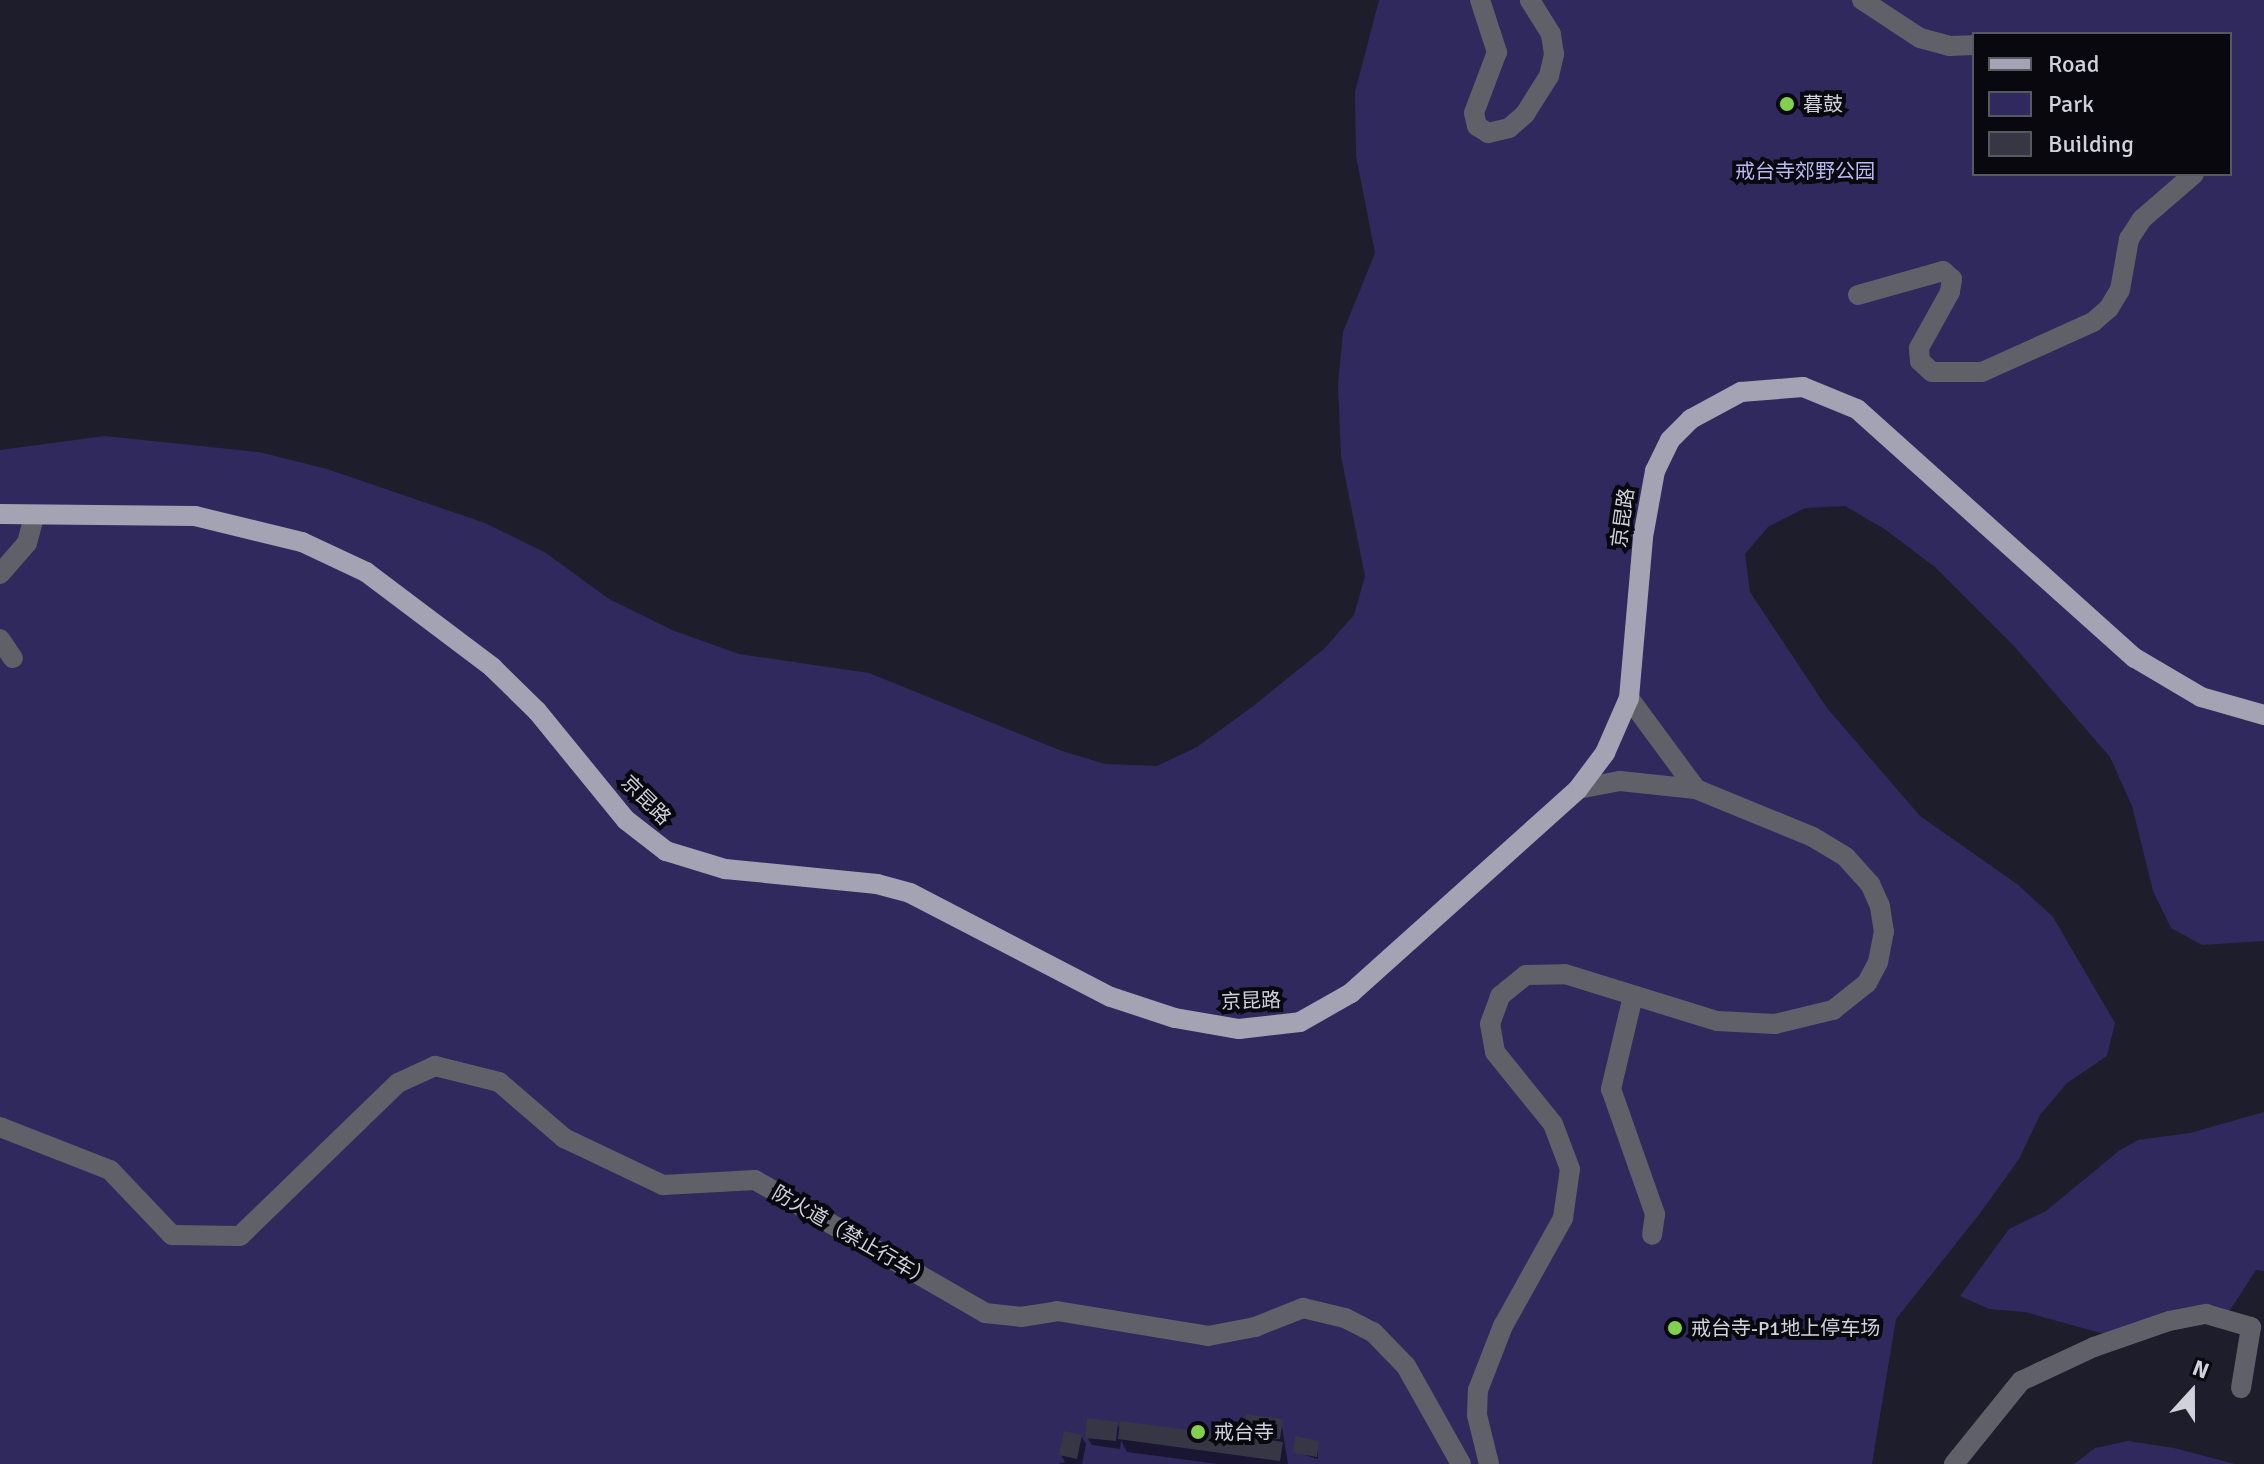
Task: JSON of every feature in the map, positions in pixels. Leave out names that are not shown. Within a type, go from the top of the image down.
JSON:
[{"type":"main road","name":"京昆路","points":[[0,514],[34,517],[195,516],[271,531],[338,557],[394,591],[492,667],[537,711],[626,820],[666,851],[725,869],[877,884],[910,893],[1111,997],[1208,1026],[1270,1028],[1324,1011],[1384,967],[1578,789],[1605,753],[1629,698],[1644,525],[1655,471],[1670,440],[1691,419],[1741,392],[1771,386],[1803,387],[1857,409],[2135,658],[2201,697],[2264,715]]},
{"type":"street","points":[[1480,0],[1497,52],[1474,113],[1477,126],[1488,133],[1509,128],[1525,114],[1549,76],[1554,54],[1551,34],[1530,0]]},
{"type":"street","points":[[1862,0],[1920,38],[1949,46],[1972,45]]},
{"type":"street","points":[[1858,295],[1943,271],[1952,279],[1950,292],[1919,348],[1920,361],[1932,372],[1982,372],[2093,322],[2109,308],[2120,290],[2129,239],[2142,219],[2192,176]]},
{"type":"street","points":[[0,574],[27,543],[34,517]]},
{"type":"street","points":[[0,639],[13,658]]},
{"type":"street","points":[[1629,698],[1696,789]]},
{"type":"street","points":[[1489,1464],[1477,1415],[1478,1390],[1503,1326],[1563,1218],[1570,1169],[1553,1124],[1495,1052],[1490,1038],[1492,1010],[1512,984],[1543,972],[1565,974],[1717,1021],[1775,1024],[1833,1010],[1867,983],[1878,962],[1884,932],[1880,906],[1870,884],[1846,857],[1813,837],[1696,789],[1620,781],[1578,789]]},
{"type":"street","points":[[1633,996],[1611,1089],[1655,1214],[1652,1235]]},
{"type":"street","name":"防火道（禁止行车）","points":[[0,1127],[110,1170],[172,1235],[240,1236],[398,1083],[435,1066],[499,1082],[564,1138],[663,1185],[755,1180],[985,1313],[1021,1317],[1057,1311],[1208,1336],[1255,1327],[1303,1308],[1345,1318],[1373,1332],[1406,1366],[1461,1464]]},
{"type":"street","points":[[1954,1464],[2021,1381],[2094,1347],[2169,1321],[2206,1314],[2251,1327],[2241,1388]]},
{"type":"green space","name":"戒台寺郊野公园","points":[[1379,0],[2264,0],[2264,941],[2202,945],[2171,928],[2153,891],[2132,806],[2110,757],[2014,646],[1936,568],[1886,530],[1845,506],[1805,508],[1768,527],[1745,554],[1750,592],[1827,708],[1920,816],[2017,884],[2053,917],[2115,1023],[2107,1056],[2067,1083],[2040,1115],[2019,1159],[1896,1319],[1872,1464],[0,1464],[0,450],[105,436],[259,452],[327,469],[485,523],[546,553],[609,599],[672,630],[739,654],[869,673],[1062,751],[1105,764],[1157,766],[1197,747],[1252,707],[1324,649],[1354,615],[1365,576],[1341,456],[1338,385],[1343,332],[1375,253],[1356,156],[1355,92]]},
{"type":"green space","points":[[2264,1112],[2264,1271],[2256,1270],[2223,1321],[2115,1337],[2025,1312],[1989,1309],[1960,1296],[2009,1229],[2046,1211],[2120,1150],[2138,1140],[2190,1133]]},
{"type":"green space","points":[[2128,1441],[2174,1448],[2235,1464],[2074,1464],[2095,1448]]},
{"type":"building","points":[[1842,93],[1843,105],[1830,106],[1829,94]]},
{"type":"building","name":"暮鼓","points":[[1793,97],[1794,110],[1780,111],[1780,98]]},
{"type":"building","points":[[1246,1414],[1283,1419],[1280,1439],[1243,1434]]},
{"type":"building","points":[[1087,1418],[1118,1422],[1116,1441],[1085,1438]]},
{"type":"building","points":[[1120,1421],[1283,1442],[1280,1461],[1118,1439]]},
{"type":"building","points":[[1064,1431],[1082,1435],[1077,1459],[1059,1455]]},
{"type":"building","points":[[1295,1436],[1319,1441],[1317,1457],[1293,1453]]},
{"type":"place","name":"暮鼓","points":[[1787,104]]},
{"type":"place","name":"戒台寺-P1地上停车场","points":[[1675,1328]]},
{"type":"place","name":"戒台寺","points":[[1198,1432]]}]
